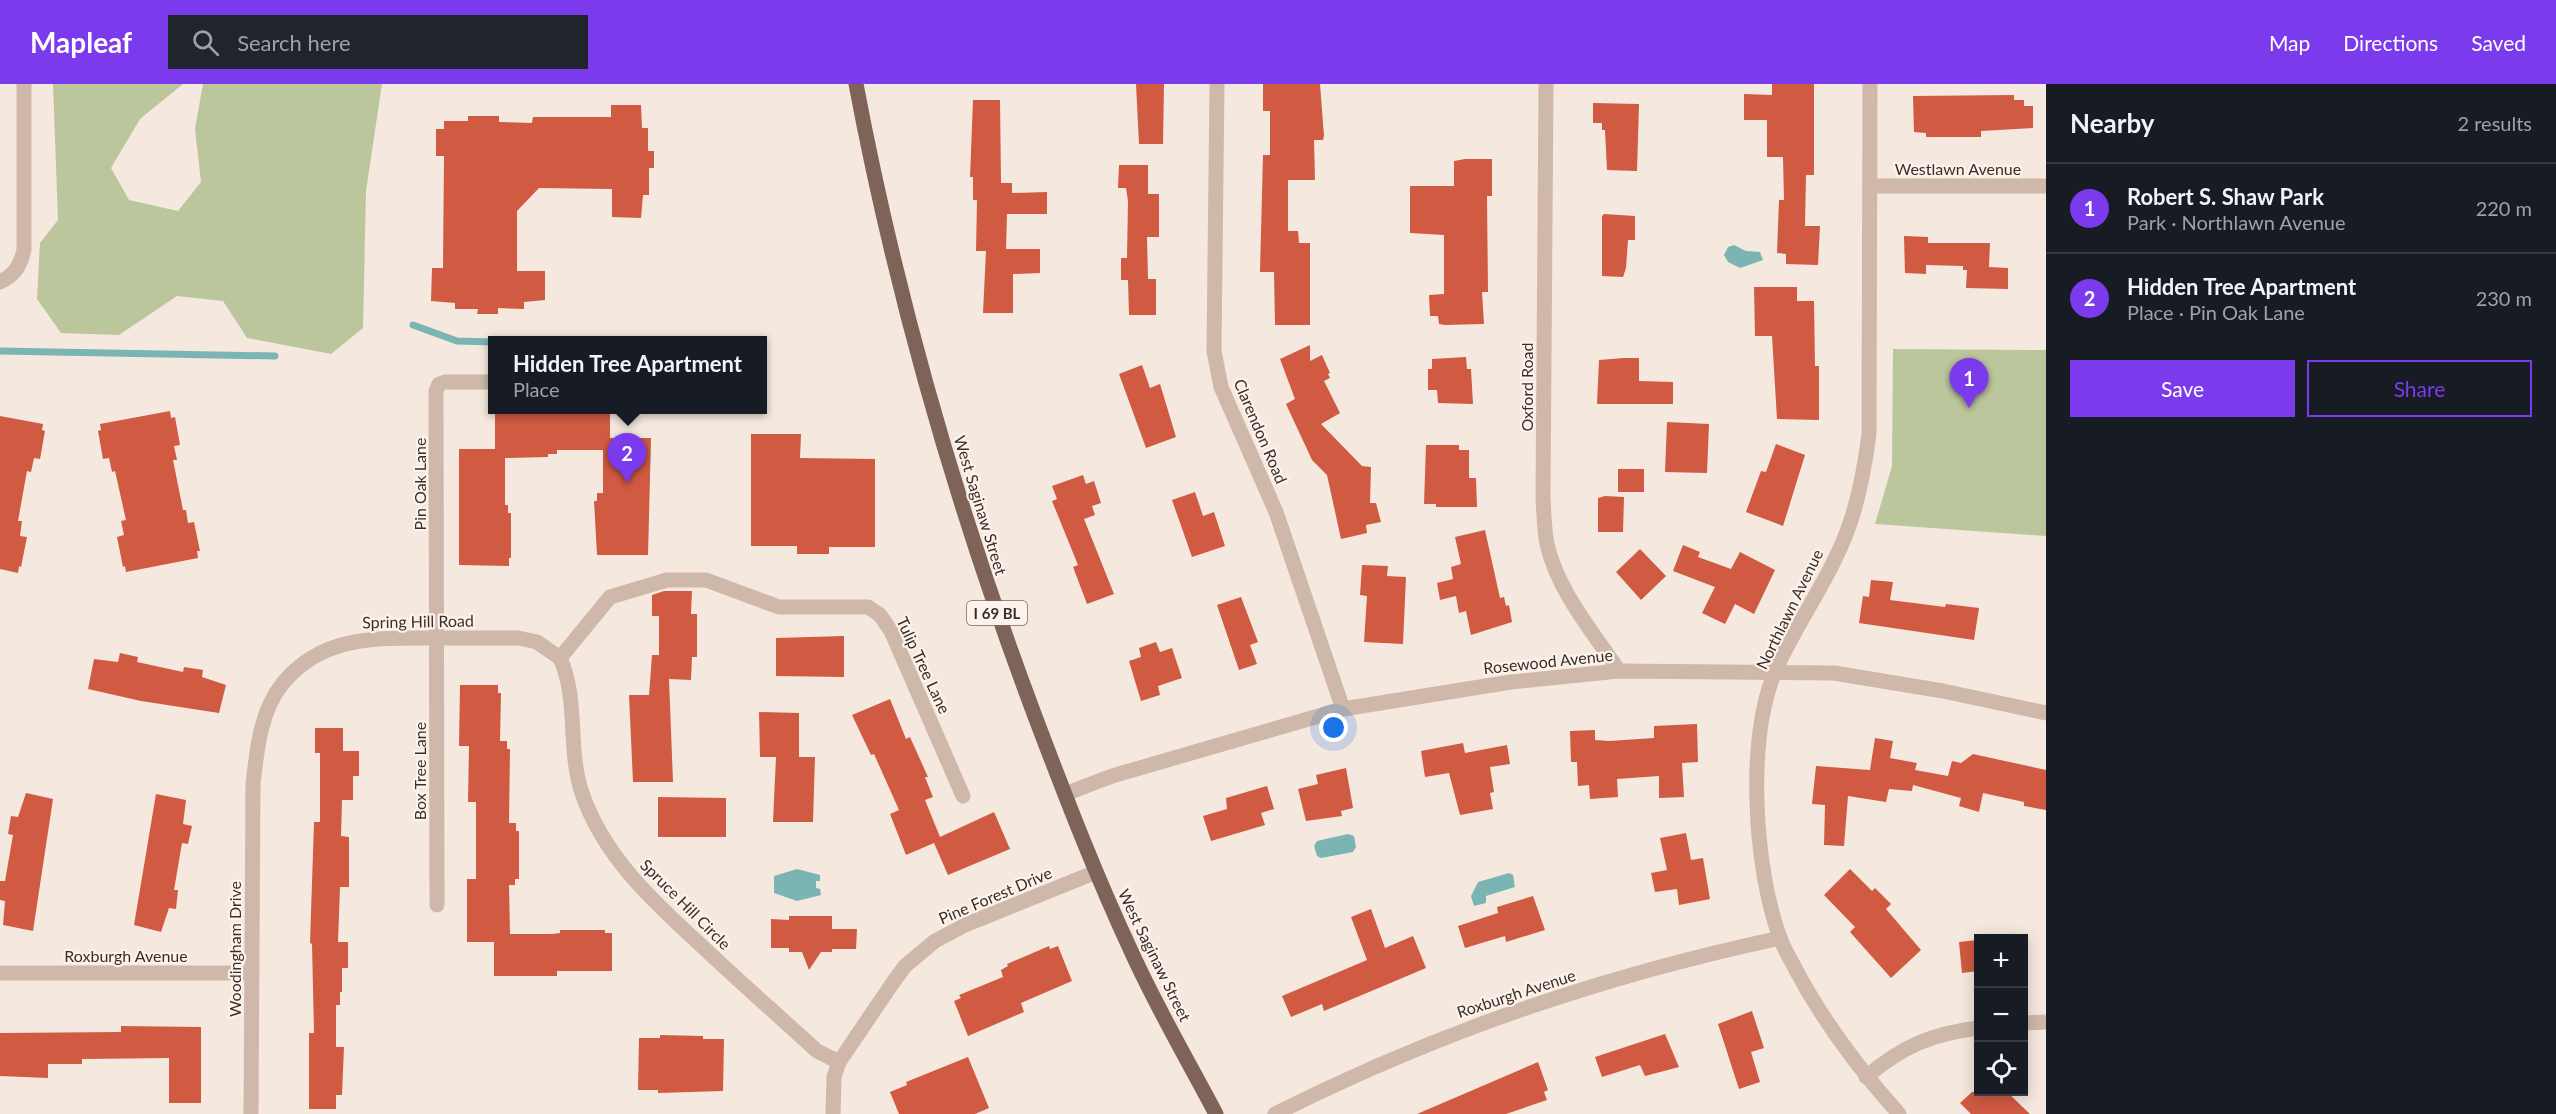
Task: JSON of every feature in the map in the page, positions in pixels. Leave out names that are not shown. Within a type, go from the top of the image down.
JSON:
[{"type":"main road","name":"West Saginaw Street","points":[[856,84],[896,274],[926,390],[989,593],[1096,872],[1133,956],[1216,1114]]},
{"type":"street","points":[[0,282],[12,275],[21,264],[24,250],[24,84]]},
{"type":"street","name":"Clarendon Road","points":[[1217,84],[1214,351],[1221,387],[1276,512],[1343,709]]},
{"type":"street","name":"Oxford Road","points":[[1546,84],[1544,521],[1547,545],[1558,575],[1619,671]]},
{"type":"street","name":"Northlawn Avenue","points":[[1870,84],[1869,434],[1864,473],[1850,525],[1775,671],[1765,707],[1757,769],[1758,829],[1780,938],[1808,992],[1866,1077],[1899,1114]]},
{"type":"street","name":"Westlawn Avenue","points":[[1870,186],[2046,186]]},
{"type":"street","name":"Pin Oak Lane","points":[[438,638],[436,391],[439,384],[446,382],[488,382]]},
{"type":"street","name":"Tulip Tree Lane","points":[[560,658],[610,597],[667,580],[706,580],[753,600],[779,607],[868,607],[880,615],[891,631],[963,796]]},
{"type":"street","name":"Spring Hill Road","points":[[254,784],[257,745],[264,720],[282,684],[310,659],[327,650],[365,638],[518,638],[537,642],[560,658]]},
{"type":"street","name":"Box Tree Lane","points":[[437,905],[438,638]]},
{"type":"street","name":"Spruce Hill Circle","points":[[560,658],[568,676],[572,746],[582,793],[608,847],[632,879],[696,941],[817,1051],[839,1062]]},
{"type":"street","name":"Rosewood Avenue","points":[[1065,794],[1112,776],[1343,709],[1511,682],[1619,671],[1834,673],[1943,691],[2046,713]]},
{"type":"street","name":"Woodingham Drive","points":[[252,1114],[254,784]]},
{"type":"street","name":"Pine Forest Drive","points":[[833,1114],[834,1077],[839,1062],[905,966],[934,941],[965,925],[1096,872]]},
{"type":"street","name":"Roxburgh Avenue","points":[[1275,1114],[1357,1073],[1454,1032],[1631,974],[1780,938]]},
{"type":"street","name":"Roxburgh Avenue","points":[[0,973],[252,973]]},
{"type":"street","points":[[2028,1023],[2046,1022]]},
{"type":"street","points":[[1866,1077],[1892,1055],[1922,1041],[1974,1029]]},
{"type":"green space","points":[[53,84],[183,84],[140,119],[111,168],[129,200],[178,211],[201,182],[195,129],[203,84],[382,84],[366,191],[363,328],[331,354],[247,338],[223,301],[177,296],[119,335],[61,333],[37,299],[40,243],[58,220]]},
{"type":"green space","points":[[1893,349],[2046,350],[2046,536],[1875,524],[1892,466]]},
{"type":"water","points":[[1734,245],[1746,251],[1760,252],[1763,260],[1740,268],[1728,262],[1724,255],[1728,247]]},
{"type":"water","points":[[1348,834],[1354,836],[1356,847],[1353,852],[1321,858],[1317,856],[1314,846],[1317,841]]},
{"type":"water","points":[[797,869],[820,875],[820,881],[816,881],[816,888],[820,889],[821,895],[797,901],[774,893],[774,876]]},
{"type":"water","points":[[1509,873],[1513,875],[1515,887],[1486,896],[1486,903],[1474,906],[1471,896],[1478,882]]},
{"type":"building","points":[[1136,84],[1164,84],[1163,144],[1139,144]]},
{"type":"building","points":[[1263,84],[1320,84],[1324,136],[1323,140],[1314,140],[1315,180],[1288,180],[1288,231],[1298,231],[1299,243],[1310,243],[1310,325],[1275,325],[1274,272],[1260,272],[1263,155],[1270,155],[1270,111],[1263,111]]},
{"type":"building","points":[[1772,84],[1814,84],[1814,175],[1806,175],[1805,226],[1820,226],[1818,265],[1786,264],[1786,254],[1777,253],[1779,200],[1784,200],[1783,157],[1767,157],[1767,120],[1744,120],[1744,94],[1772,95]]},
{"type":"building","points":[[2014,95],[2014,100],[2024,100],[2024,106],[2033,106],[2033,128],[1981,131],[1981,137],[1926,137],[1926,133],[1914,132],[1913,96]]},
{"type":"building","points":[[973,100],[1000,100],[1001,183],[1012,183],[1012,193],[1047,192],[1047,214],[1007,214],[1006,249],[1040,249],[1040,273],[1013,274],[1013,313],[983,313],[986,251],[976,251],[977,200],[973,200],[973,177],[970,177]]},
{"type":"building","points":[[1593,103],[1639,104],[1637,171],[1607,170],[1605,130],[1602,130],[1602,123],[1593,123]]},
{"type":"building","points":[[611,105],[641,105],[642,128],[648,128],[648,151],[654,151],[654,168],[649,168],[649,195],[643,195],[641,218],[612,217],[612,189],[539,188],[517,211],[517,271],[545,271],[545,300],[524,302],[524,309],[498,308],[498,314],[477,314],[478,309],[455,309],[455,303],[431,301],[432,268],[443,268],[444,156],[436,156],[436,129],[444,129],[444,121],[468,121],[468,116],[499,116],[499,122],[532,123],[533,117],[611,117]]},
{"type":"building","points":[[1492,159],[1492,196],[1487,196],[1488,292],[1482,292],[1484,324],[1445,325],[1439,324],[1438,316],[1430,316],[1429,295],[1444,294],[1444,235],[1410,233],[1410,186],[1454,186],[1454,161]]},
{"type":"building","points":[[1119,165],[1148,165],[1148,194],[1159,194],[1159,237],[1147,237],[1148,279],[1156,279],[1156,315],[1129,315],[1128,280],[1121,280],[1121,258],[1127,258],[1128,201],[1126,188],[1118,188]]},
{"type":"building","points":[[1604,214],[1635,216],[1635,240],[1628,240],[1623,277],[1602,276],[1602,216]]},
{"type":"building","points":[[1904,236],[1928,237],[1928,243],[1990,243],[1989,267],[2008,268],[2008,289],[1966,288],[1967,270],[1963,270],[1963,266],[1926,265],[1926,274],[1905,273]]},
{"type":"building","points":[[1754,287],[1797,287],[1797,301],[1814,301],[1815,366],[1819,366],[1819,420],[1777,419],[1772,336],[1755,336]]},
{"type":"building","points":[[1310,345],[1310,361],[1322,355],[1330,373],[1328,374],[1330,378],[1324,381],[1340,413],[1321,424],[1362,466],[1371,467],[1370,503],[1376,503],[1381,522],[1366,525],[1367,533],[1341,539],[1327,475],[1312,460],[1286,404],[1295,399],[1280,359]]},
{"type":"building","points":[[1466,357],[1467,369],[1471,369],[1473,404],[1438,403],[1437,390],[1428,390],[1428,369],[1432,369],[1432,359]]},
{"type":"building","points":[[1639,358],[1639,381],[1673,382],[1673,404],[1597,404],[1599,360]]},
{"type":"building","points":[[1142,365],[1150,388],[1160,384],[1176,437],[1146,448],[1119,374]]},
{"type":"building","points":[[170,411],[171,418],[175,417],[180,445],[174,446],[177,460],[173,460],[183,510],[186,510],[188,523],[194,522],[200,551],[197,551],[198,558],[126,572],[117,537],[124,535],[121,521],[126,520],[115,471],[112,472],[109,458],[103,459],[98,431],[101,430],[100,424]]},
{"type":"building","points":[[495,414],[610,414],[610,438],[651,438],[648,555],[597,555],[594,501],[597,501],[597,493],[603,493],[603,450],[557,450],[557,454],[548,454],[548,457],[505,458],[505,505],[508,505],[508,513],[511,513],[509,566],[459,565],[459,449],[495,449]]},
{"type":"building","points":[[0,416],[43,424],[42,430],[45,431],[40,459],[34,458],[31,472],[27,471],[18,521],[22,521],[20,536],[27,537],[18,573],[0,569]]},
{"type":"building","points":[[1667,422],[1709,424],[1707,473],[1665,472]]},
{"type":"building","points":[[751,434],[801,434],[800,458],[875,459],[875,547],[829,547],[829,554],[797,554],[797,546],[751,546]]},
{"type":"building","points":[[1776,444],[1805,455],[1783,526],[1746,512],[1761,471],[1766,472]]},
{"type":"building","points":[[1426,445],[1459,445],[1459,450],[1469,450],[1469,478],[1476,478],[1477,507],[1436,507],[1436,504],[1424,504]]},
{"type":"building","points":[[1618,469],[1644,469],[1644,492],[1618,492]]},
{"type":"building","points":[[1083,475],[1086,484],[1094,481],[1101,503],[1092,506],[1095,515],[1084,519],[1114,594],[1087,604],[1073,567],[1078,565],[1052,501],[1057,499],[1052,486]]},
{"type":"building","points":[[1195,492],[1203,516],[1214,512],[1225,546],[1192,557],[1172,500]]},
{"type":"building","points":[[1624,497],[1623,532],[1598,532],[1598,498]]},
{"type":"building","points":[[1485,530],[1500,598],[1504,597],[1506,606],[1509,605],[1512,622],[1471,635],[1466,611],[1459,613],[1456,596],[1440,600],[1437,583],[1453,579],[1451,567],[1461,564],[1455,537]]},
{"type":"building","points":[[1683,545],[1700,552],[1698,557],[1731,569],[1740,552],[1775,570],[1754,614],[1735,604],[1725,624],[1702,613],[1715,587],[1673,571]]},
{"type":"building","points":[[1640,549],[1666,576],[1641,600],[1616,572]]},
{"type":"building","points":[[1362,565],[1388,566],[1387,576],[1406,577],[1403,644],[1364,642],[1367,596],[1360,595]]},
{"type":"building","points":[[1871,580],[1893,582],[1890,600],[1945,607],[1946,604],[1979,608],[1974,640],[1859,623],[1863,596],[1869,597]]},
{"type":"building","points":[[664,591],[692,591],[691,614],[697,614],[697,657],[692,657],[691,680],[669,679],[673,782],[633,782],[629,695],[649,695],[652,655],[659,655],[659,616],[652,616],[652,595]]},
{"type":"building","points":[[1241,597],[1258,642],[1250,645],[1257,664],[1239,670],[1217,605]]},
{"type":"building","points":[[844,636],[844,677],[776,676],[776,638]]},
{"type":"building","points":[[1156,642],[1160,652],[1172,648],[1182,678],[1158,686],[1160,695],[1141,701],[1129,661],[1141,657],[1139,648]]},
{"type":"building","points":[[120,653],[138,657],[137,662],[183,672],[184,667],[203,670],[202,677],[226,685],[219,713],[141,701],[88,689],[94,659],[118,662]]},
{"type":"building","points":[[460,685],[498,685],[498,693],[501,693],[500,741],[507,741],[507,749],[510,749],[509,823],[516,823],[516,831],[519,831],[519,879],[515,879],[515,885],[509,885],[510,934],[552,934],[560,933],[560,930],[605,930],[605,933],[612,933],[612,971],[557,971],[557,976],[494,976],[494,942],[467,942],[467,879],[476,879],[476,802],[468,802],[469,746],[459,746]]},
{"type":"building","points":[[890,699],[906,739],[910,737],[928,777],[925,777],[933,797],[925,800],[940,837],[994,812],[1010,849],[948,875],[934,843],[906,855],[890,814],[899,810],[874,754],[871,755],[852,715]]},
{"type":"building","points":[[759,712],[799,713],[799,757],[815,757],[813,822],[773,822],[776,757],[760,757]]},
{"type":"building","points":[[1697,724],[1698,762],[1682,763],[1684,797],[1659,798],[1659,776],[1617,779],[1618,797],[1590,799],[1589,785],[1578,786],[1577,762],[1571,762],[1570,731],[1595,730],[1595,740],[1609,741],[1654,738],[1654,726]]},
{"type":"building","points":[[315,728],[343,728],[343,751],[359,751],[359,776],[353,776],[353,800],[342,800],[341,836],[349,837],[349,887],[340,887],[338,942],[348,942],[348,968],[342,968],[340,1005],[336,1005],[336,1047],[344,1047],[342,1095],[336,1095],[336,1109],[309,1109],[309,1033],[314,1033],[312,944],[310,943],[314,822],[320,822],[320,753],[315,753]]},
{"type":"building","points":[[1875,738],[1893,741],[1890,758],[1917,763],[1915,770],[1948,776],[1952,761],[1961,763],[1973,754],[2046,770],[2046,810],[2024,806],[2024,802],[1983,793],[1979,812],[1959,806],[1961,798],[1913,785],[1912,791],[1889,789],[1886,802],[1848,796],[1844,846],[1824,845],[1825,805],[1812,804],[1816,766],[1870,770]]},
{"type":"building","points":[[1463,743],[1465,753],[1507,745],[1510,764],[1490,767],[1494,792],[1490,793],[1493,809],[1460,815],[1449,773],[1425,777],[1421,751]]},
{"type":"building","points":[[1346,768],[1353,808],[1341,811],[1342,816],[1306,821],[1298,789],[1318,784],[1316,775]]},
{"type":"building","points":[[1267,786],[1274,809],[1261,813],[1265,825],[1211,841],[1203,816],[1227,809],[1226,798]]},
{"type":"building","points":[[26,793],[53,799],[33,931],[3,925],[5,901],[0,900],[0,881],[5,881],[13,835],[8,834],[11,816],[18,817]]},
{"type":"building","points":[[156,794],[186,800],[183,824],[192,826],[188,844],[182,843],[174,890],[178,890],[176,909],[169,908],[161,932],[134,925]]},
{"type":"building","points":[[658,797],[726,798],[726,837],[658,837]]},
{"type":"building","points":[[1686,833],[1691,860],[1703,858],[1710,899],[1679,905],[1677,889],[1655,892],[1651,873],[1667,870],[1660,838]]},
{"type":"building","points":[[1850,869],[1872,891],[1875,888],[1891,904],[1886,909],[1921,950],[1891,978],[1850,932],[1855,927],[1824,895]]},
{"type":"building","points":[[1533,896],[1545,930],[1506,942],[1505,936],[1465,948],[1458,926],[1498,913],[1497,907]]},
{"type":"building","points":[[1371,909],[1385,948],[1413,936],[1426,968],[1324,1011],[1322,1004],[1291,1017],[1282,996],[1367,960],[1351,917]]},
{"type":"building","points":[[789,916],[832,916],[832,929],[857,929],[856,949],[832,949],[832,952],[821,952],[809,970],[802,952],[789,952],[789,948],[771,948],[771,919],[789,920]]},
{"type":"building","points":[[1974,940],[1974,972],[1962,973],[1959,942]]},
{"type":"building","points":[[1049,946],[1050,949],[1058,946],[1072,981],[1021,1003],[1024,1012],[968,1036],[954,1001],[961,998],[959,995],[1003,977],[1001,970],[1008,966],[1007,964]]},
{"type":"building","points":[[1752,1011],[1764,1048],[1751,1052],[1760,1082],[1739,1089],[1718,1024]]},
{"type":"building","points":[[121,1026],[201,1027],[201,1103],[169,1103],[169,1058],[82,1059],[82,1064],[48,1064],[48,1078],[0,1076],[0,1033],[121,1032]]},
{"type":"building","points":[[1665,1034],[1679,1067],[1645,1076],[1640,1065],[1602,1077],[1595,1057]]},
{"type":"building","points":[[660,1035],[724,1039],[723,1091],[658,1093],[658,1090],[638,1090],[639,1038],[660,1038]]},
{"type":"building","points":[[968,1057],[989,1108],[975,1114],[899,1114],[890,1092],[907,1085],[906,1082]]},
{"type":"building","points":[[1538,1062],[1548,1090],[1544,1092],[1547,1100],[1506,1114],[1417,1114]]},
{"type":"building","points":[[1972,1092],[1974,1096],[2011,1096],[2030,1114],[1971,1114],[1960,1103]]},
{"type":"waterway","points":[[413,325],[457,341],[488,342]]},
{"type":"waterway","points":[[0,351],[275,356]]},
{"type":"place","name":"Robert S. Shaw Park","points":[[1969,408]]},
{"type":"place","name":"Hidden Tree Apartment","points":[[627,483]]}]
